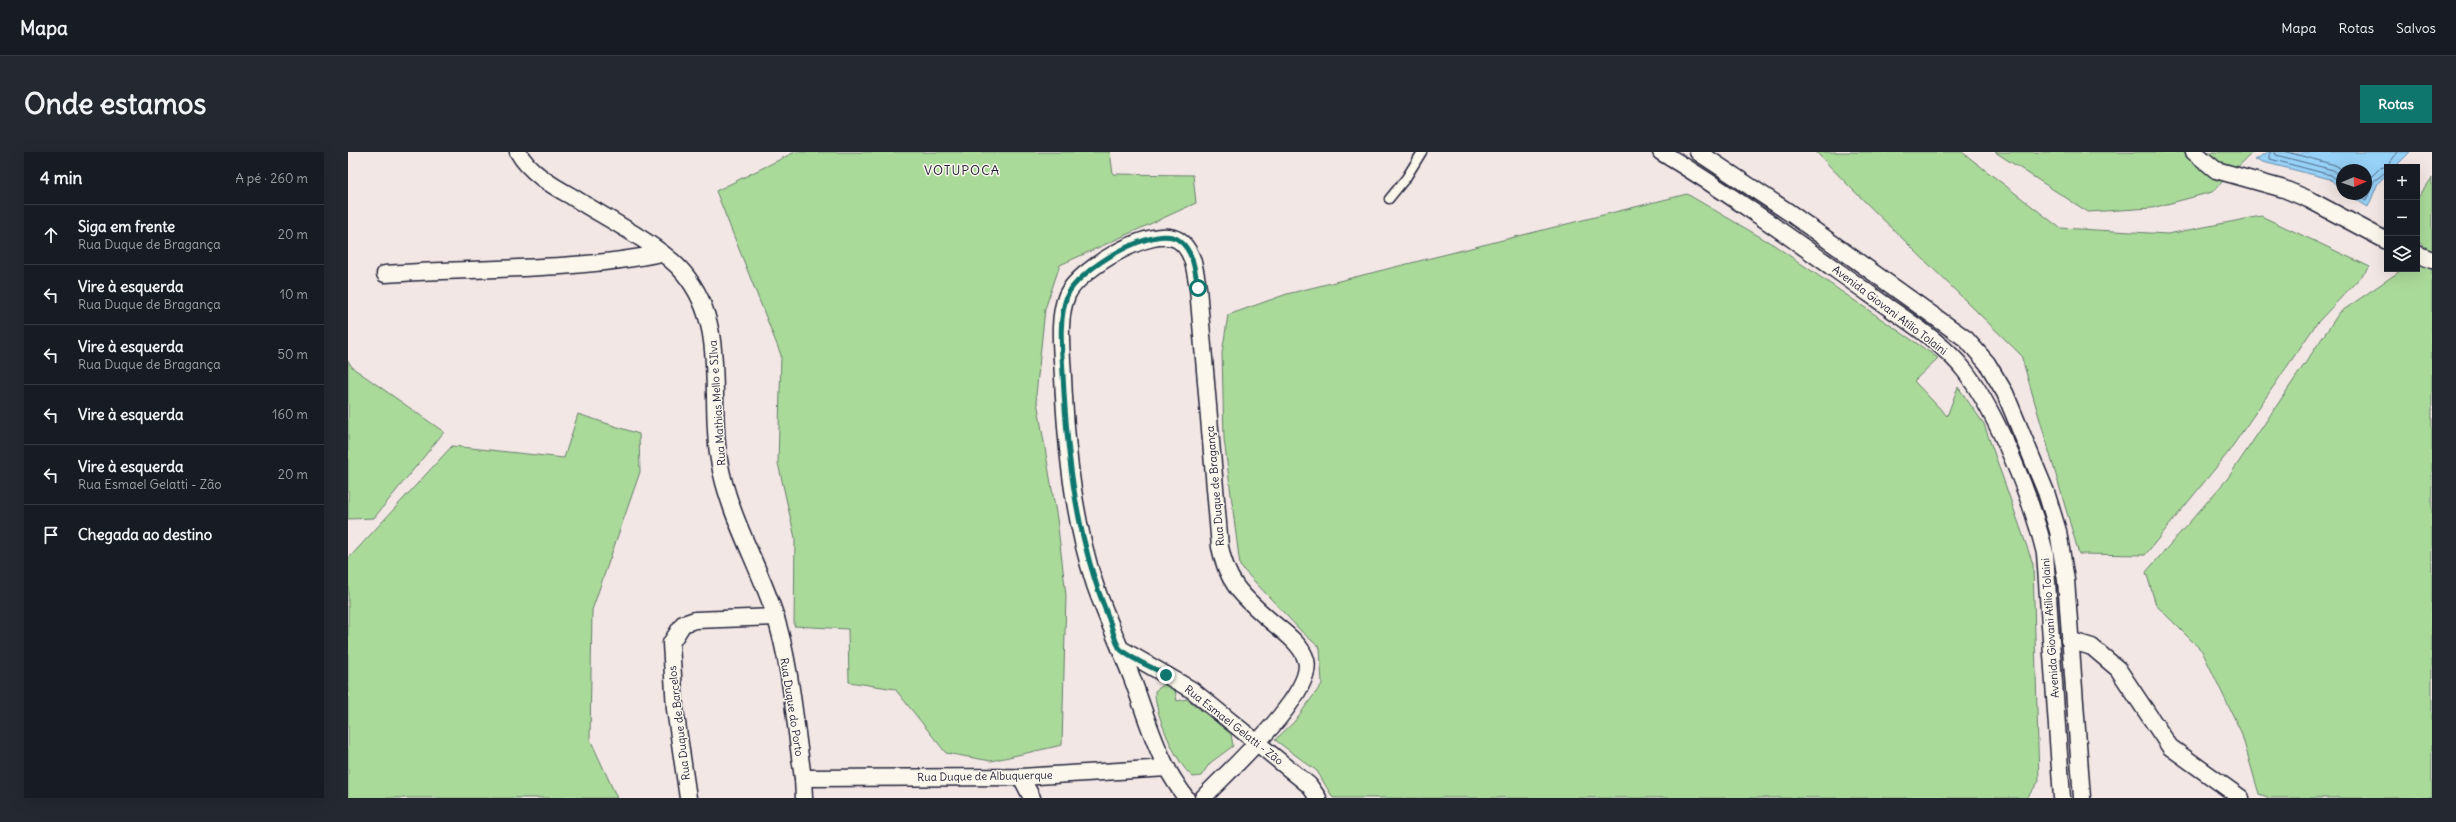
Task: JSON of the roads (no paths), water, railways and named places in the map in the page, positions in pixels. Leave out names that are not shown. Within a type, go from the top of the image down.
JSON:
[{"type":"street","name":"Rua Mathias Mello e SIlva","points":[[518,152],[535,173],[662,253],[682,272],[698,294],[709,322],[714,348],[718,459],[728,498],[776,618]]},
{"type":"street","name":"Avenida Giovani Atílio Tolaini","points":[[1661,152],[1791,238],[1918,329],[1946,351],[1965,370],[1984,400],[2005,443],[2038,526],[2045,553],[2062,798]]},
{"type":"street","name":"Avenida Giovani Atílio Tolaini","points":[[1698,152],[1790,213],[1927,310],[1966,339],[1987,363],[2005,394],[2021,429],[2058,531],[2066,580],[2069,640],[2082,798]]},
{"type":"street","points":[[2196,153],[2216,170],[2284,189],[2308,199],[2384,239]]},
{"type":"street","name":"Rua Duque de Bragança","points":[[1120,649],[1095,584],[1080,528],[1070,471],[1062,346],[1063,311],[1067,295],[1076,282],[1097,265],[1154,237],[1170,236],[1180,241],[1188,250],[1194,263],[1198,288],[1220,547],[1224,565],[1230,580],[1243,596],[1296,644],[1306,662],[1307,672],[1303,684],[1282,716],[1203,798]]},
{"type":"street","points":[[385,274],[447,269],[583,265],[623,261],[662,253]]},
{"type":"street","points":[[2420,255],[2432,260]]},
{"type":"street","name":"Rua Duque do Porto","points":[[776,618],[784,655],[803,778],[804,798]]},
{"type":"street","name":"Rua Duque de Barcelos","points":[[688,798],[675,710],[671,643],[684,624],[695,620],[776,618]]},
{"type":"street","points":[[2069,640],[2092,647],[2118,669],[2170,747],[2241,798]]},
{"type":"street","points":[[1120,649],[1167,768],[1186,798]]},
{"type":"street","name":"Rua Esmael Gelatti - Zão","points":[[1120,649],[1192,690],[1309,785],[1318,798]]},
{"type":"street","name":"Rua Duque de Albuquerque","points":[[803,778],[1021,777],[1167,768]]},
{"type":"street","points":[[1021,777],[1032,798]]},
{"type":"lane","points":[[1389,199],[1406,178],[1422,152]]},
{"type":"water","points":[[2268,152],[2410,152],[2398,164],[2384,164],[2384,177],[2378,183],[2372,197],[2372,164],[2336,164],[2336,184],[2330,179],[2255,160]]},
{"type":"water","points":[[2357,200],[2371,200],[2368,207]]},
{"type":"district","name":"VOTUPOCA","points":[[962,170]]}]
